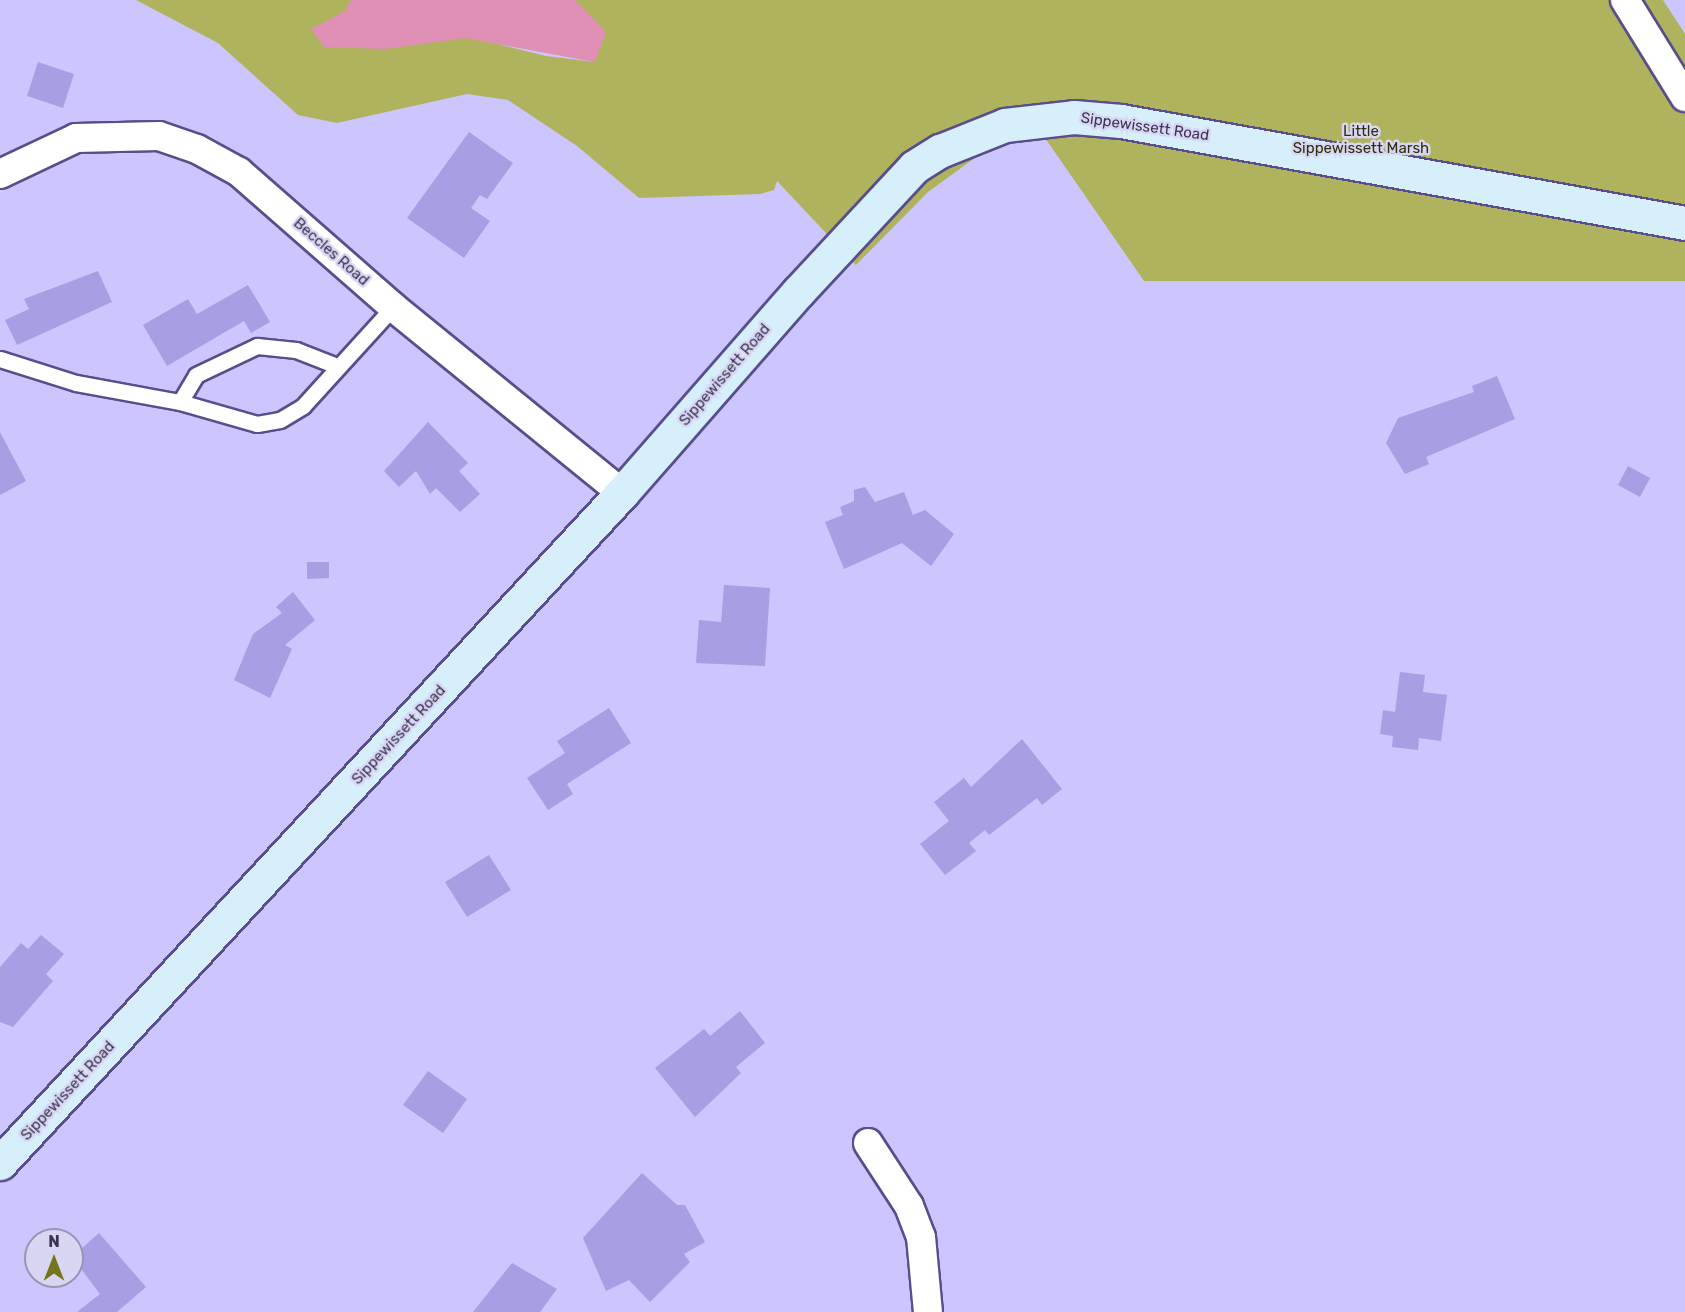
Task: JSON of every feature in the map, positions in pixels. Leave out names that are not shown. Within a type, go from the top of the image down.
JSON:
[{"type":"main road","name":"Sippewissett Road","points":[[0,1163],[622,493],[914,167],[965,139],[1005,125],[1074,117],[1121,121],[1685,222]]},
{"type":"street","points":[[1625,0],[1685,97]]},
{"type":"street","name":"Beccles Road","points":[[0,174],[76,138],[159,136],[239,172],[393,307],[622,493]]},
{"type":"street","points":[[868,1143],[919,1230],[928,1312]]},
{"type":"lane","points":[[0,359],[76,383],[180,402],[257,424],[280,420],[303,406],[393,307]]},
{"type":"lane","points":[[180,402],[196,375],[257,346],[296,350],[337,366]]},
{"type":"green space","name":"Little Sippewissett Marsh","points":[[136,0],[1663,0],[1685,34],[1685,281],[1144,281],[1034,122],[1012,131],[928,192],[856,265],[777,181],[774,190],[760,194],[639,198],[577,146],[508,100],[467,94],[337,123],[298,115],[218,43]],"holes":[[[490,42],[595,62],[546,56]]]},
{"type":"shaded area","points":[[351,0],[575,0],[606,32],[595,62],[465,38],[385,49],[324,47],[311,29],[345,11]]},
{"type":"building","points":[[38,62],[74,74],[63,108],[27,96]]},
{"type":"building","points":[[469,132],[513,163],[487,199],[480,195],[471,208],[490,221],[464,258],[407,218]]},
{"type":"building","points":[[98,271],[112,302],[17,345],[5,320],[29,309],[24,299]]},
{"type":"building","points":[[248,285],[270,322],[251,333],[244,321],[167,366],[143,325],[188,299],[197,314]]},
{"type":"building","points":[[1497,376],[1515,419],[1426,457],[1429,464],[1405,474],[1386,443],[1398,418],[1474,392],[1472,386]]},
{"type":"building","points":[[428,422],[468,463],[459,471],[480,494],[460,512],[436,488],[430,494],[416,471],[399,487],[384,471]]},
{"type":"building","points":[[0,432],[26,481],[0,495]]},
{"type":"building","points":[[1628,466],[1650,478],[1640,497],[1618,485]]},
{"type":"building","points":[[865,487],[875,502],[904,492],[913,515],[925,510],[954,534],[931,566],[902,543],[844,569],[825,522],[843,515],[840,507],[854,501],[854,490]]},
{"type":"building","points":[[307,562],[329,562],[329,578],[307,579]]},
{"type":"building","points":[[724,585],[770,588],[765,666],[696,663],[699,620],[721,622]]},
{"type":"building","points":[[293,592],[315,620],[285,645],[292,649],[270,698],[234,680],[253,634],[282,613],[276,607]]},
{"type":"building","points":[[1400,672],[1425,675],[1423,692],[1447,695],[1441,741],[1419,738],[1418,750],[1392,747],[1393,736],[1380,734],[1383,710],[1395,712]]},
{"type":"building","points":[[609,708],[631,743],[567,784],[573,794],[548,810],[527,778],[565,753],[557,741]]},
{"type":"building","points":[[1022,739],[1062,789],[1042,805],[1037,798],[989,835],[985,830],[969,843],[976,851],[945,875],[920,844],[949,821],[934,802],[964,778],[971,787]]},
{"type":"building","points":[[489,855],[511,890],[467,917],[445,882]]},
{"type":"building","points":[[41,935],[64,954],[46,974],[53,981],[13,1027],[0,1022],[0,967],[21,943],[28,949]]},
{"type":"building","points":[[740,1011],[765,1043],[736,1067],[741,1073],[695,1117],[655,1068],[704,1029],[710,1036]]},
{"type":"building","points":[[428,1071],[467,1099],[443,1133],[403,1105]]},
{"type":"building","points":[[642,1173],[677,1205],[685,1205],[705,1242],[684,1254],[690,1262],[650,1302],[629,1280],[606,1291],[583,1238]]},
{"type":"building","points":[[99,1233],[146,1287],[117,1312],[77,1312],[100,1294],[84,1273],[84,1246]]},
{"type":"building","points":[[512,1263],[557,1289],[540,1312],[473,1312]]}]
